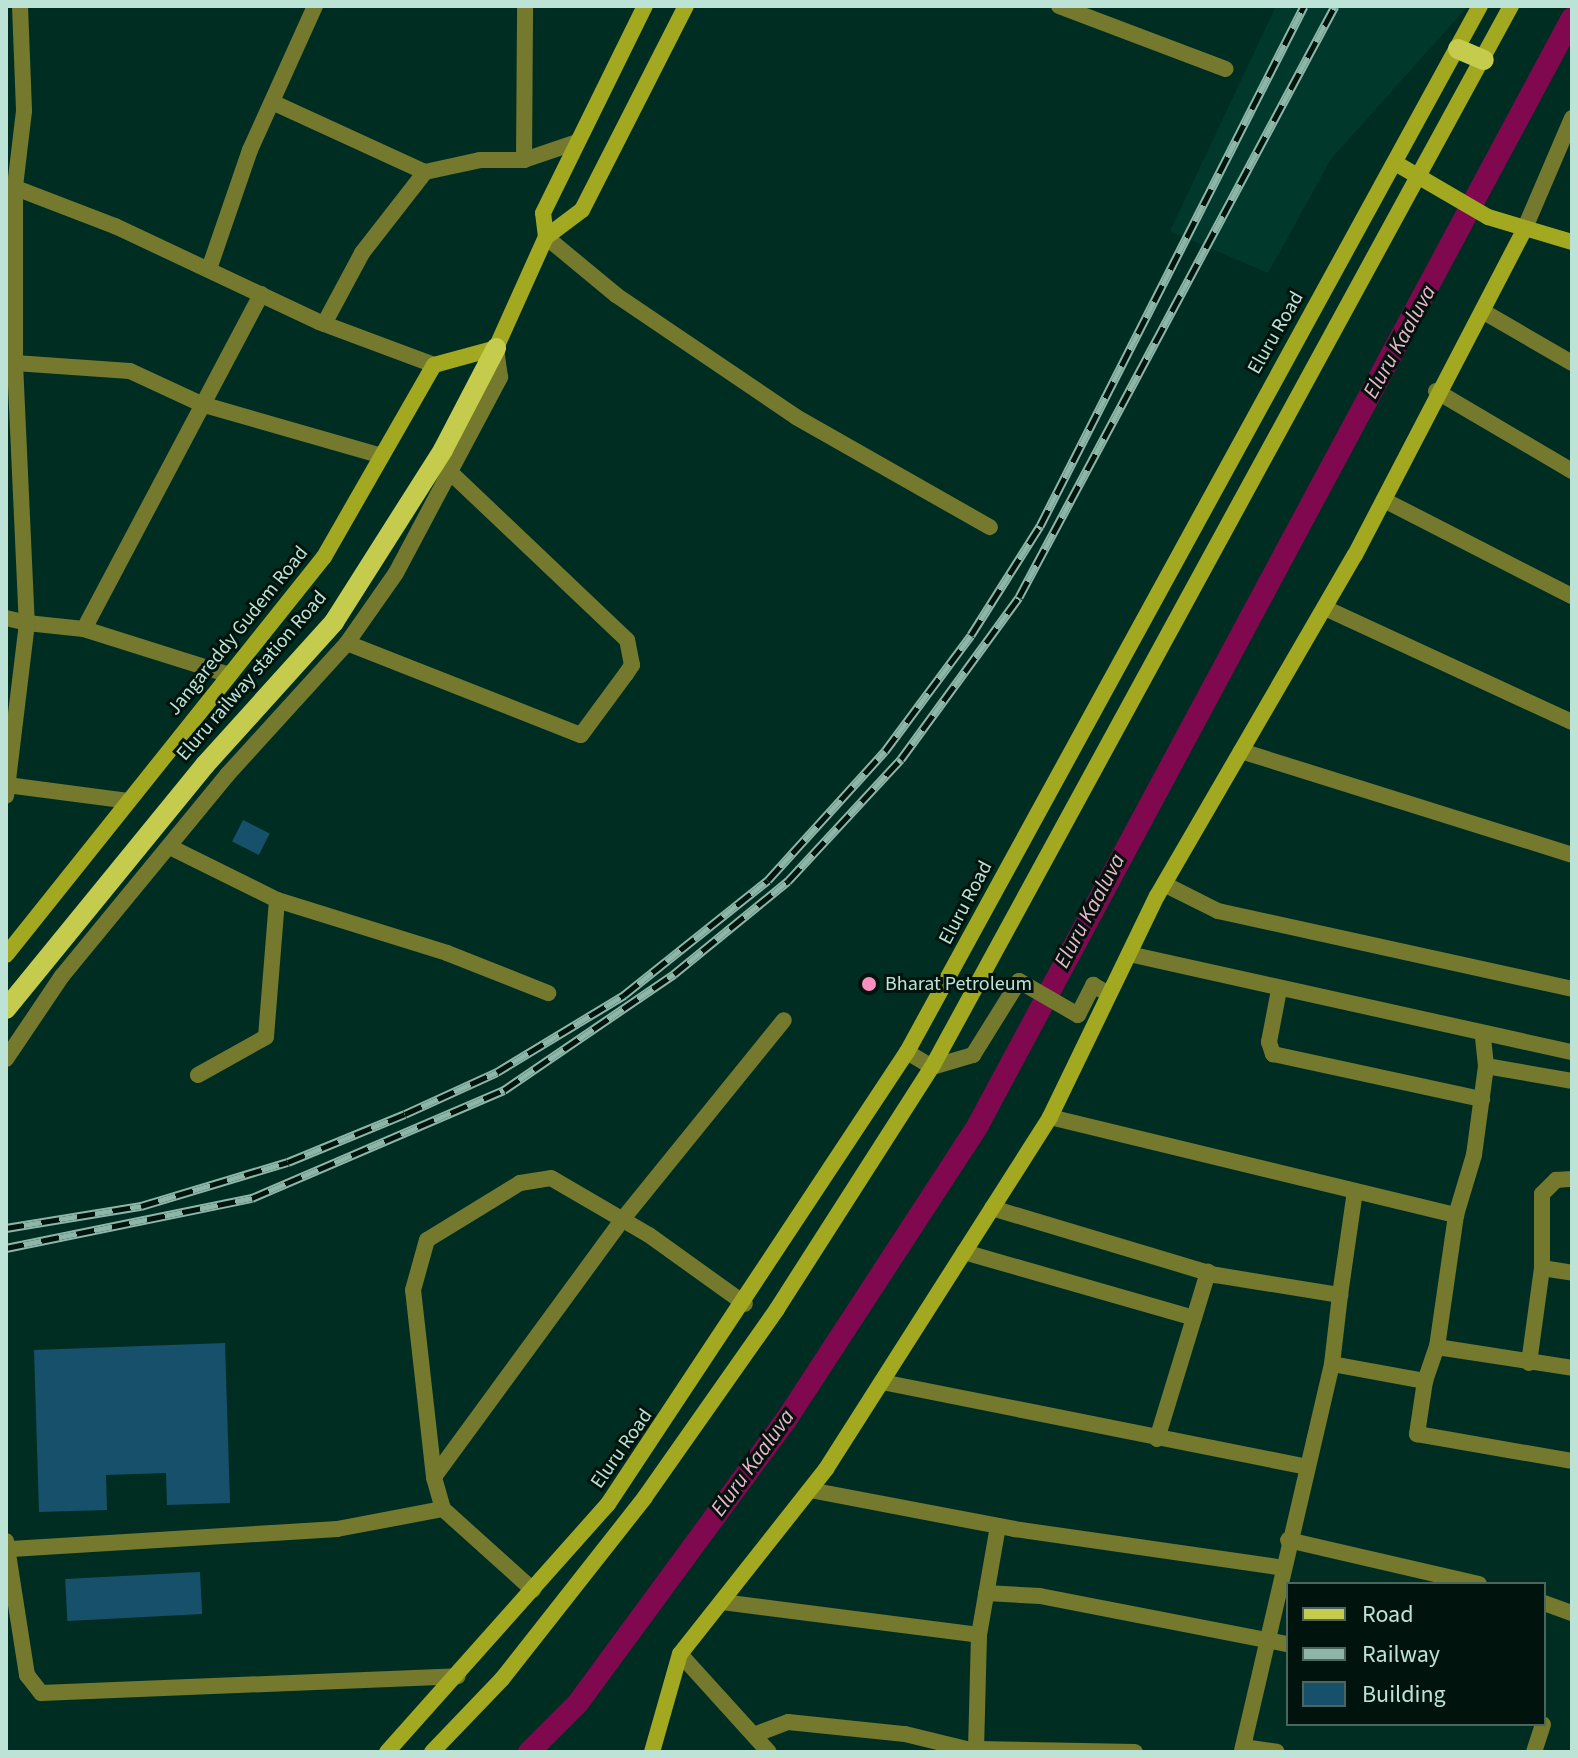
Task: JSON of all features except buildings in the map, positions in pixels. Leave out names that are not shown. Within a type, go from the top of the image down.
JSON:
[{"type":"main road","points":[[546,237],[543,213],[645,6]]},
{"type":"main road","points":[[434,365],[496,348],[546,237],[582,210],[686,6]]},
{"type":"main road","name":"Eluru Road","points":[[387,1752],[458,1676],[608,1504],[745,1304],[907,1052],[1292,343],[1397,164],[1480,6]]},
{"type":"main road","points":[[432,1752],[502,1679],[645,1497],[777,1309],[932,1067],[1422,177],[1511,6]]},
{"type":"main road","points":[[1458,49],[1484,60]]},
{"type":"main road","points":[[1397,164],[1422,177],[1452,199],[1488,217],[1572,242]]},
{"type":"main road","points":[[652,1752],[680,1654],[810,1490],[1050,1117],[1100,989],[1129,954],[1160,890],[1325,608],[1384,500],[1436,391],[1484,312],[1524,230]]},
{"type":"main road","name":"Eluru railway station Road","points":[[6,1009],[205,765],[334,622],[428,475],[496,348]]},
{"type":"main road","name":"Jangareddy Gudem Road","points":[[6,955],[227,674],[324,557],[434,365]]},
{"type":"street","points":[[20,6],[24,111],[10,186],[15,363],[12,439],[27,623],[9,749],[7,791],[128,801]]},
{"type":"street","points":[[209,269],[272,102],[315,6]]},
{"type":"street","points":[[524,160],[525,6]]},
{"type":"street","points":[[1059,6],[1226,69]]},
{"type":"street","points":[[272,102],[425,172],[480,160],[524,160],[577,142]]},
{"type":"street","points":[[1524,230],[1568,136],[1572,118]]},
{"type":"street","points":[[324,324],[335,297],[425,172]]},
{"type":"street","points":[[10,186],[209,269],[324,324],[434,365]]},
{"type":"street","points":[[546,237],[616,295],[796,417],[990,527]]},
{"type":"street","points":[[84,629],[261,294]]},
{"type":"street","points":[[1484,312],[1572,363]]},
{"type":"street","points":[[6,1059],[62,976],[172,848],[227,775],[347,643],[452,474],[500,377],[496,348]]},
{"type":"street","points":[[15,363],[130,371],[201,404],[382,456]]},
{"type":"street","points":[[1436,391],[1572,471]]},
{"type":"street","points":[[347,643],[581,735],[632,665],[627,640],[452,474]]},
{"type":"street","points":[[1384,500],[1572,596]]},
{"type":"street","points":[[1325,608],[1572,722]]},
{"type":"street","points":[[6,618],[84,629],[227,674]]},
{"type":"street","points":[[1241,751],[1572,855]]},
{"type":"street","points":[[172,848],[277,900],[447,953],[548,993]]},
{"type":"street","points":[[1160,890],[1218,911],[1572,989]]},
{"type":"street","points":[[198,1075],[266,1037],[277,900]]},
{"type":"street","points":[[1129,954],[1483,1037],[1572,1052]]},
{"type":"street","points":[[907,1052],[932,1067],[973,1055],[1019,981],[1078,1015],[1100,989]]},
{"type":"street","points":[[1279,990],[1269,1042],[1273,1054],[1482,1099]]},
{"type":"street","points":[[434,1477],[622,1220],[784,1020]]},
{"type":"street","points":[[1483,1037],[1486,1066],[1482,1099],[1456,1215],[1437,1347],[1425,1381],[1417,1434],[1572,1461]]},
{"type":"street","points":[[1486,1066],[1572,1081]]},
{"type":"street","points":[[1050,1117],[1456,1215]]},
{"type":"street","points":[[533,1590],[443,1509],[434,1477],[413,1290],[427,1240],[536,1179],[551,1178],[622,1220],[745,1304]]},
{"type":"street","points":[[1529,1363],[1542,1268],[1542,1194],[1556,1180],[1572,1179]]},
{"type":"street","points":[[1277,1752],[1242,1749],[1270,1640],[1288,1540],[1332,1364],[1355,1191]]},
{"type":"street","points":[[992,1208],[1208,1272],[1340,1295]]},
{"type":"street","points":[[964,1252],[1194,1318]]},
{"type":"street","points":[[1542,1268],[1572,1273]]},
{"type":"street","points":[[1157,1439],[1208,1272]]},
{"type":"street","points":[[1437,1347],[1572,1368]]},
{"type":"street","points":[[1332,1364],[1425,1381]]},
{"type":"street","points":[[882,1382],[1306,1467]]},
{"type":"street","points":[[810,1490],[998,1526],[1283,1568]]},
{"type":"street","points":[[443,1509],[337,1529],[9,1545],[27,1675],[41,1693],[458,1676]]},
{"type":"street","points":[[978,1750],[979,1635],[998,1526]]},
{"type":"street","points":[[1288,1540],[1470,1582]]},
{"type":"street","points":[[986,1593],[1040,1596],[1286,1644]]},
{"type":"street","points":[[722,1602],[979,1635]]},
{"type":"street","points":[[1546,1604],[1572,1613]]},
{"type":"street","points":[[680,1654],[769,1752]]},
{"type":"street","points":[[754,1735],[788,1722],[905,1734],[978,1750],[1135,1752]]},
{"type":"street","points":[[1534,1752],[1542,1726]]},
{"type":"shaded area","points":[[1276,6],[1468,6],[1331,159],[1268,273],[1170,231]]},
{"type":"waterway","name":"Eluru Kaaluva","points":[[529,1752],[578,1703],[786,1420],[978,1125],[1572,18]]},
{"type":"railway","points":[[6,1228],[141,1206],[288,1162],[497,1072],[624,995],[768,880],[885,751],[971,635],[1040,526],[1304,6]]},
{"type":"railway","points":[[6,1248],[252,1198],[504,1090],[674,974],[788,881],[901,759],[1019,597],[1335,6]]},
{"type":"place","name":"Bharat Petroleum","points":[[869,984]]}]
